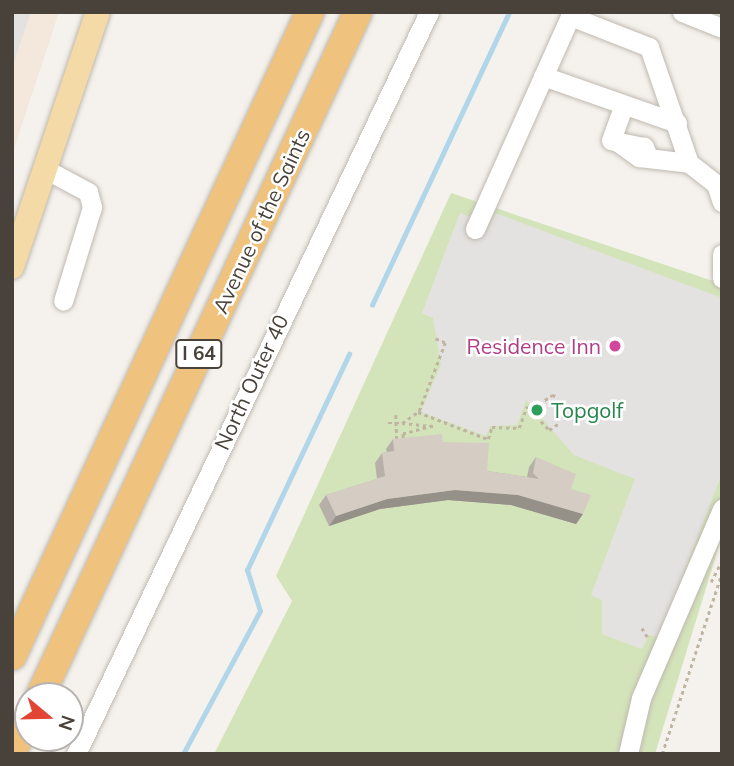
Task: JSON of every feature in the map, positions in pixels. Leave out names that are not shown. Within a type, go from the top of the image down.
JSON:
[{"type":"highway","name":"Avenue of the Saints","points":[[12,656],[310,12]]},
{"type":"highway","name":"Avenue of the Saints","points":[[47,682],[358,12]]},
{"type":"main road","points":[[12,267],[99,12]]},
{"type":"street","name":"North Outer 40","points":[[76,754],[429,12]]},
{"type":"street","points":[[682,12],[722,29]]},
{"type":"street","points":[[475,229],[571,14],[649,47],[689,163]]},
{"type":"street","points":[[543,76],[677,123]]},
{"type":"street","points":[[624,105],[611,140],[644,147],[647,154],[689,163],[716,184],[722,202]]},
{"type":"street","points":[[45,169],[88,192],[92,208],[64,301]]},
{"type":"street","points":[[722,254],[722,278]]},
{"type":"street","points":[[628,754],[640,698],[722,509]]},
{"type":"path","points":[[402,424],[418,412],[445,343],[434,338]]},
{"type":"path","points":[[533,408],[552,395],[559,397]]},
{"type":"path","points":[[418,412],[488,439],[492,427],[519,428],[527,406],[533,408],[549,430],[558,424]]},
{"type":"path","points":[[396,415],[398,447],[410,445]]},
{"type":"path","points":[[388,424],[433,426],[403,434],[404,440],[424,438]]},
{"type":"path","points":[[662,754],[722,573]]},
{"type":"shaded area","points":[[12,12],[59,12],[12,155]]},
{"type":"shaded area","points":[[12,12],[31,12],[12,68]]},
{"type":"shaded area","points":[[460,213],[490,225],[495,213],[722,298],[722,473],[659,638],[649,635],[642,649],[602,634],[602,600],[591,595],[635,479],[574,455],[526,400],[517,425],[490,426],[486,436],[421,412],[441,365],[433,318],[422,313]]},
{"type":"green space","name":"Topgolf","points":[[451,193],[722,284],[722,536],[655,754],[214,754],[292,601],[276,576]]},
{"type":"building","points":[[442,434],[443,442],[489,443],[487,471],[539,479],[533,473],[536,457],[576,474],[571,489],[591,495],[583,514],[518,495],[455,490],[387,499],[336,516],[326,495],[385,476],[382,453],[394,451],[393,439]]},
{"type":"waterway","points":[[372,305],[509,12]]},
{"type":"waterway","points":[[183,754],[260,611],[247,570],[349,354]]},
{"type":"place","name":"Residence Inn","points":[[615,346]]},
{"type":"place","name":"Topgolf","points":[[537,410]]}]
